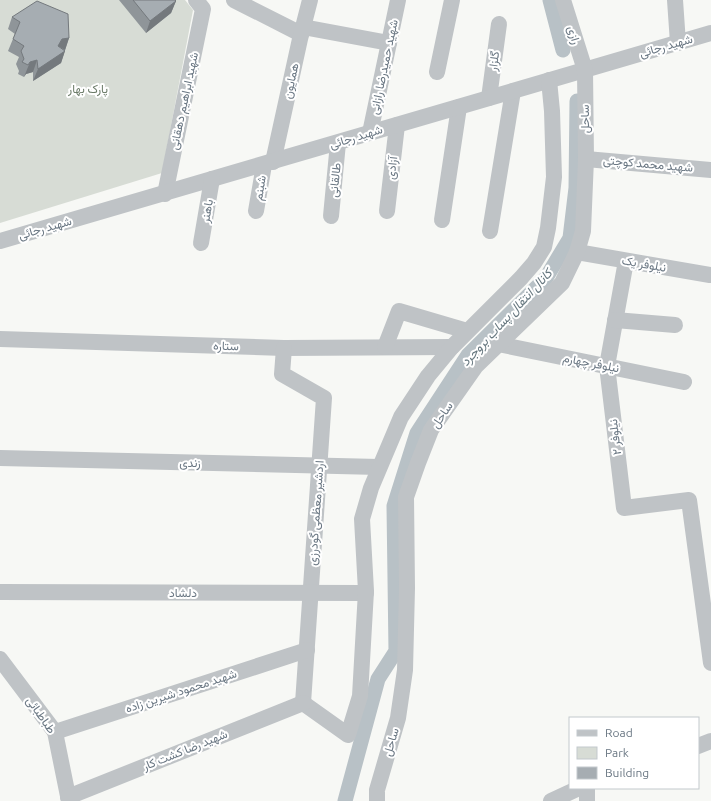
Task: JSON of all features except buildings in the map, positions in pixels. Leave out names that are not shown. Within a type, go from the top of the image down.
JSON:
[{"type":"street","points":[[234,0],[302,30],[389,43]]},
{"type":"street","name":"همایون","points":[[268,163],[310,0]]},
{"type":"street","name":"شهید حمیدرضا رازانی","points":[[370,133],[398,0]]},
{"type":"street","points":[[437,72],[452,0]]},
{"type":"street","name":"رازی","points":[[563,0],[584,70]]},
{"type":"street","points":[[675,0],[678,43]]},
{"type":"street","name":"شهید ابراهیم دهقانی","points":[[165,194],[203,3]]},
{"type":"street","name":"گلزار","points":[[489,98],[499,24]]},
{"type":"street","name":"شهید رجائی","points":[[0,242],[711,33]]},
{"type":"street","name":"ساحل","points":[[377,801],[377,790],[398,718],[405,670],[407,588],[406,497],[431,430],[476,366],[562,283],[577,252],[583,231],[586,159],[584,70]]},
{"type":"street","points":[[303,703],[322,715],[348,735],[360,696],[366,593],[362,519],[379,467],[401,417],[428,376],[467,331],[521,278],[534,263],[544,247],[554,177],[552,111],[549,80]]},
{"type":"street","points":[[490,231],[513,91]]},
{"type":"street","points":[[442,220],[459,107]]},
{"type":"street","name":"آزادی","points":[[387,211],[397,125]]},
{"type":"street","name":"طالقانی","points":[[331,216],[338,143]]},
{"type":"street","name":"شهید محمد کوچتی","points":[[586,159],[711,170]]},
{"type":"street","name":"شبنم","points":[[256,211],[268,163]]},
{"type":"street","name":"باهنر","points":[[201,243],[212,179]]},
{"type":"street","name":"نیلوفر یک","points":[[577,252],[710,275]]},
{"type":"street","name":"نیلوفر ۲","points":[[626,261],[607,366],[624,508],[689,500],[711,664]]},
{"type":"street","points":[[385,348],[399,311],[467,331]]},
{"type":"street","points":[[616,320],[675,325]]},
{"type":"street","name":"ستاره","points":[[0,339],[284,348],[452,347]]},
{"type":"street","name":"نیلوفر چهارم","points":[[498,344],[684,382]]},
{"type":"street","name":"اردشیر معظمی گودرزی","points":[[284,348],[282,374],[324,398],[303,703]]},
{"type":"street","name":"زندی","points":[[0,458],[379,467]]},
{"type":"street","name":"دلشاد","points":[[0,592],[366,593]]},
{"type":"street","name":"شهید محمود شیرین زاده","points":[[55,732],[307,650]]},
{"type":"street","name":"طباطبائی","points":[[0,659],[55,732],[68,799]]},
{"type":"street","name":"شهید رضا کشت کار","points":[[68,799],[303,703]]},
{"type":"street","points":[[699,746],[711,741]]},
{"type":"street","points":[[550,801],[577,789]]},
{"type":"street","points":[[587,789],[587,801]]},
{"type":"green space","name":"پارک بهار","points":[[0,0],[185,0],[193,10],[162,173],[0,223]]},
{"type":"waterway","name":"کانال انتقال پساب بروجرد","points":[[550,0],[563,50]]},
{"type":"waterway","name":"کانال انتقال پساب بروجرد","points":[[345,801],[378,679],[396,651],[394,506],[417,433],[468,355],[546,278],[570,238],[576,188],[577,101]]}]
